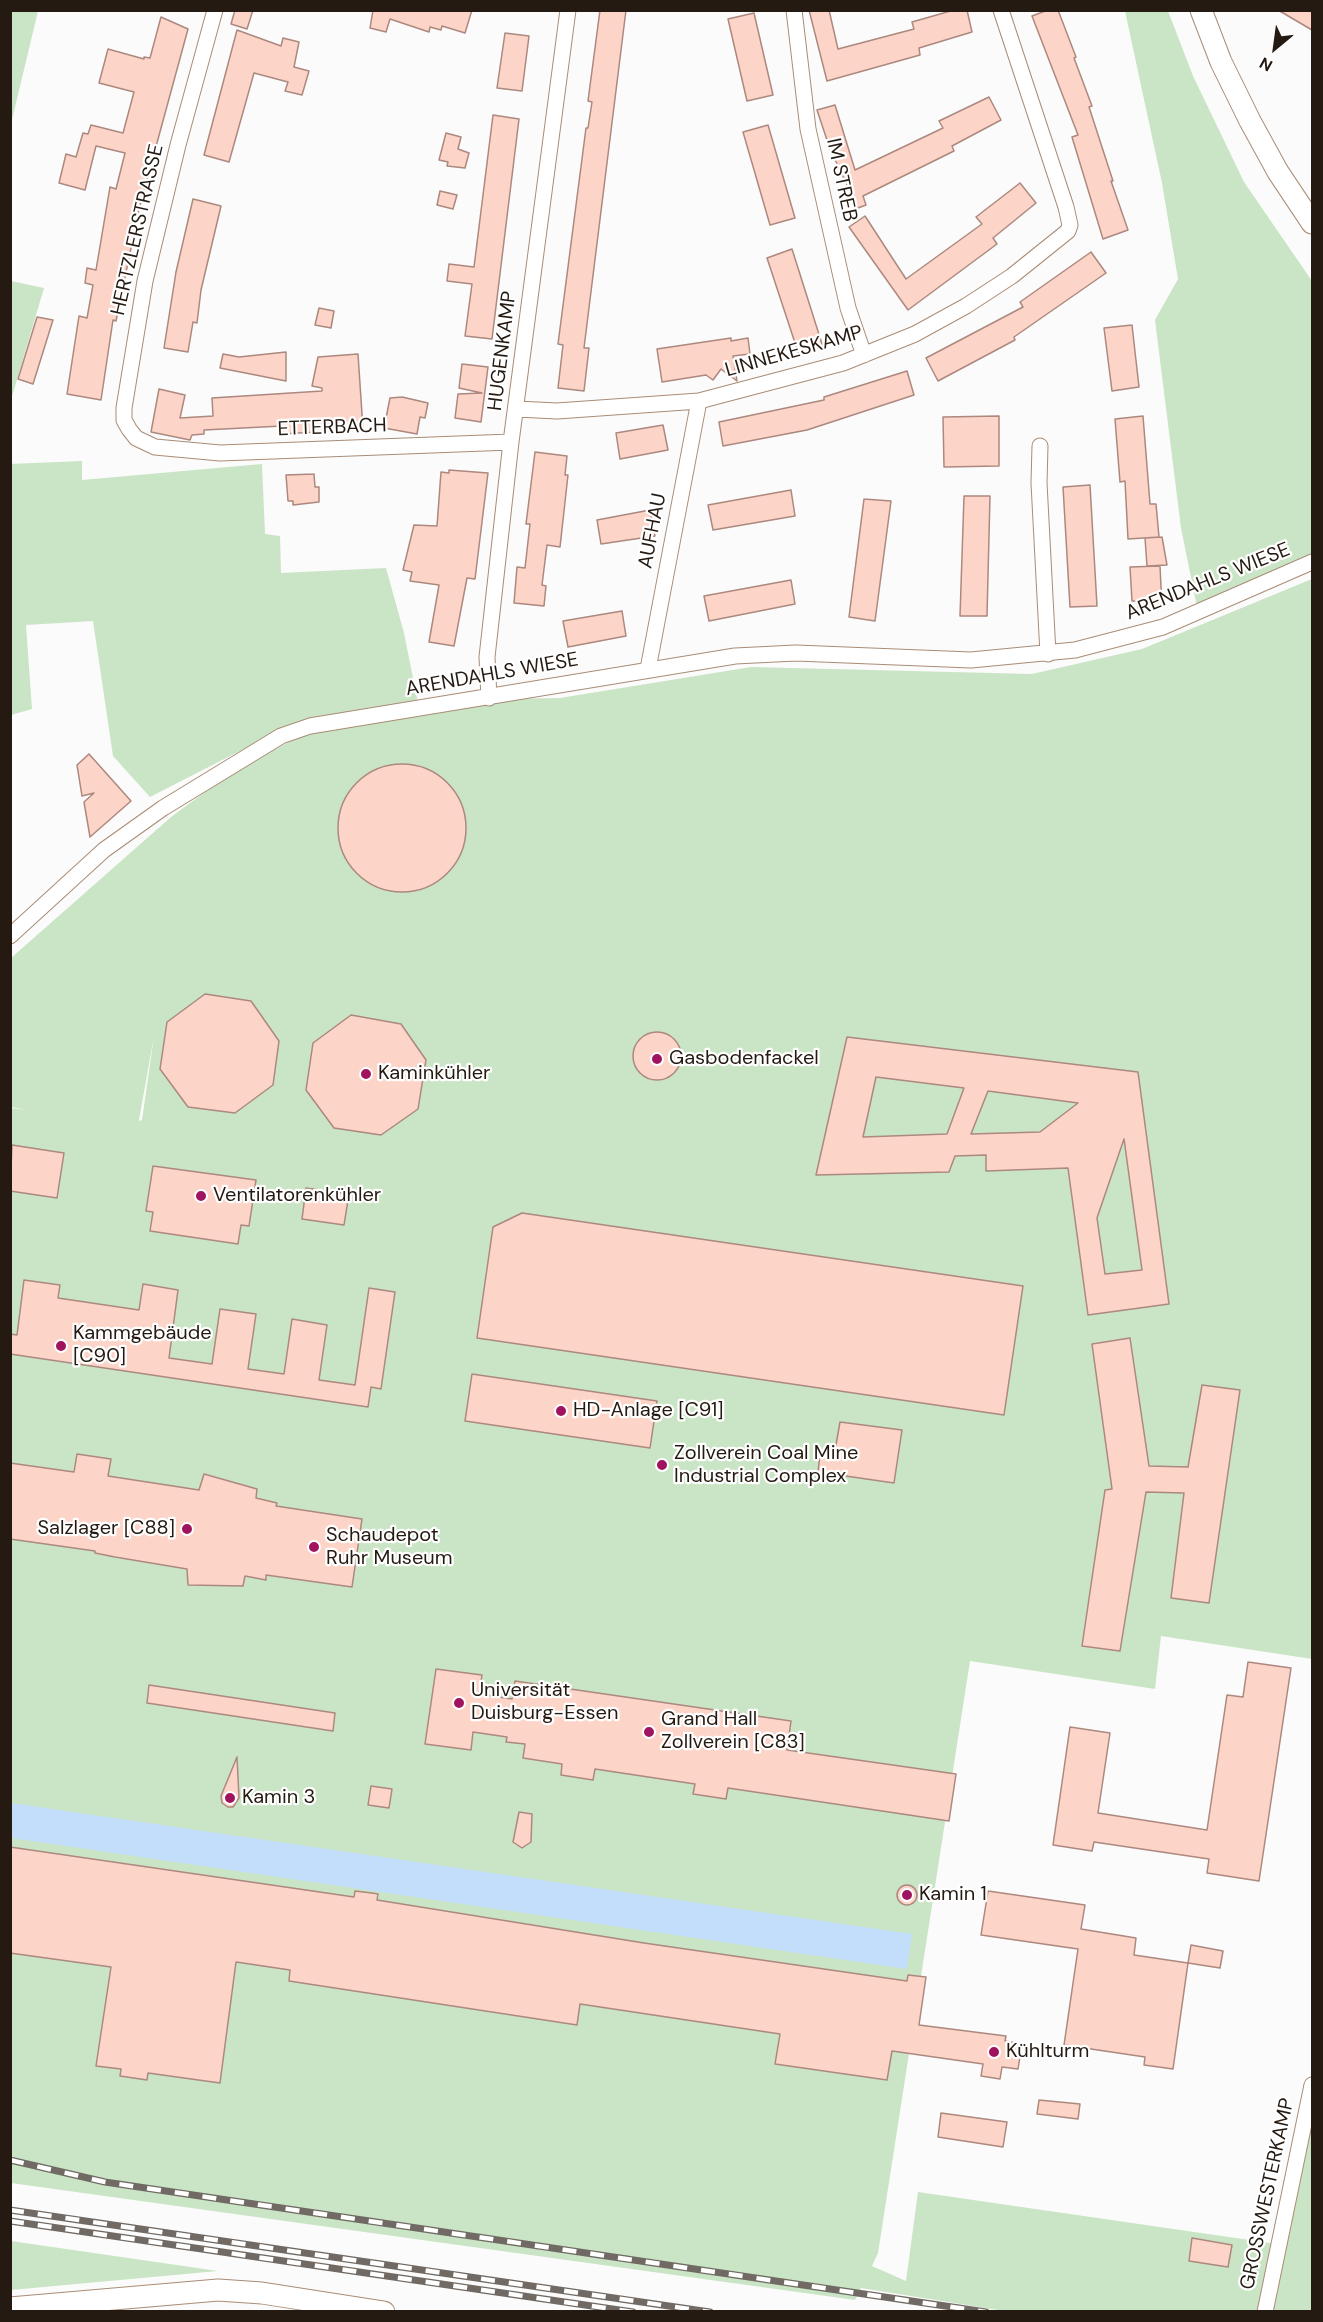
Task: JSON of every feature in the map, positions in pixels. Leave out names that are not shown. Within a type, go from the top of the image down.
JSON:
[{"type":"street","name":"HERTZLERSTRASSE","points":[[155,447],[136,438],[124,420],[124,408],[145,281],[160,214],[215,10]]},
{"type":"street","name":"HUGENKAMP","points":[[489,698],[487,657],[512,442],[568,10]]},
{"type":"street","name":"IM STREB","points":[[794,10],[810,139],[848,308],[864,355]]},
{"type":"street","name":"LINNEKESKAMP","points":[[517,409],[557,411],[699,401],[864,355],[915,334],[966,306],[1012,276],[1068,231],[1070,225],[1066,207],[1001,10]]},
{"type":"street","points":[[1201,10],[1221,62],[1250,121],[1278,172],[1312,223]]},
{"type":"street","name":"AUFHAU","points":[[648,669],[699,401]]},
{"type":"street","name":"ETTERBACH","points":[[155,447],[220,453],[512,442]]},
{"type":"street","points":[[1040,446],[1039,483],[1048,654]]},
{"type":"street","name":"ARENDAHLS WIESE","points":[[10,936],[104,850],[162,808],[281,736],[310,726],[343,719],[489,698],[648,669],[768,654],[971,660],[1048,654],[1140,635],[1312,562]]},
{"type":"street","name":"GROSSWESTERKAMP","points":[[1265,2312],[1312,2085]]},
{"type":"street","points":[[10,2308],[224,2290],[384,2312]]},
{"type":"green space","points":[[10,11],[38,11],[11,124]]},
{"type":"green space","points":[[1125,11],[1168,11],[1193,76],[1244,182],[1312,281],[1312,558],[1197,607],[1181,528],[1155,320],[1178,279],[1162,183]]},
{"type":"green space","points":[[10,281],[44,288],[11,400]]},
{"type":"green space","points":[[82,461],[82,480],[262,464],[265,534],[280,536],[281,573],[386,568],[404,633],[419,708],[275,733],[150,797],[113,756],[93,621],[26,625],[32,709],[11,715],[10,464]]},
{"type":"green space","name":"Zollverein Coal Mine Industrial Complex","points":[[1312,579],[1312,1659],[1161,1636],[1155,1689],[970,1661],[878,2253],[872,2266],[906,2281],[918,2192],[1284,2245],[1312,2121],[1312,2311],[1004,2311],[861,2288],[855,2300],[11,2183],[11,1108],[27,1110],[11,1107],[11,958],[171,817],[227,776],[312,732],[487,699],[560,698],[751,667],[1032,674],[1142,649]],"holes":[[[154,1036],[142,1120],[139,1120]]]},
{"type":"green space","points":[[11,2241],[218,2271],[11,2290]]},
{"type":"water","points":[[11,1803],[912,1934],[907,1969],[11,1838]]},
{"type":"building","points":[[235,10],[253,10],[247,29],[231,24]]},
{"type":"building","points":[[373,10],[472,10],[465,33],[442,26],[441,30],[430,27],[429,32],[390,19],[386,32],[370,28]]},
{"type":"building","points":[[600,10],[626,10],[584,348],[589,348],[584,391],[558,388],[563,345],[558,344],[586,128],[588,128],[592,102],[588,101]]},
{"type":"building","points":[[809,10],[829,10],[838,49],[914,29],[912,22],[954,10],[967,10],[972,32],[919,48],[920,55],[827,81]]},
{"type":"building","points":[[1048,10],[1058,10],[1076,57],[1074,58],[1092,106],[1089,107],[1128,230],[1103,239],[1072,137],[1078,135],[1032,16]]},
{"type":"building","points":[[1278,10],[1312,10],[1312,30]]},
{"type":"building","points":[[754,13],[773,95],[747,101],[728,19]]},
{"type":"building","points":[[161,17],[188,29],[139,209],[116,321],[113,320],[101,400],[67,394],[79,316],[87,318],[93,285],[85,283],[87,268],[96,270],[110,187],[116,189],[125,153],[96,146],[85,190],[59,183],[66,154],[76,157],[83,133],[88,134],[91,125],[123,133],[134,92],[99,83],[108,49],[144,59],[144,57],[150,58]]},
{"type":"building","points":[[237,30],[281,46],[283,38],[299,42],[294,67],[309,71],[302,95],[285,91],[288,82],[254,73],[229,162],[204,155]]},
{"type":"building","points":[[505,33],[529,36],[522,91],[497,88]]},
{"type":"building","points":[[989,97],[1001,120],[952,146],[954,151],[863,196],[866,205],[858,208],[830,149],[817,110],[835,105],[855,170],[943,128],[939,121]]},
{"type":"building","points":[[493,115],[519,119],[492,339],[465,336],[472,284],[447,281],[449,264],[474,267]]},
{"type":"building","points":[[768,125],[795,218],[770,225],[743,132]]},
{"type":"building","points":[[446,133],[461,137],[458,149],[469,153],[465,168],[447,166],[448,162],[439,160]]},
{"type":"building","points":[[1020,183],[1036,203],[993,238],[997,244],[908,310],[849,227],[865,216],[906,279],[982,224],[976,217]]},
{"type":"building","points":[[440,191],[457,195],[453,209],[437,205]]},
{"type":"building","points":[[193,199],[221,206],[201,290],[197,323],[193,322],[188,352],[164,348],[176,272]]},
{"type":"building","points":[[792,249],[823,347],[799,355],[767,258]]},
{"type":"building","points":[[1091,252],[1106,273],[1014,337],[1015,340],[938,381],[926,358],[1023,307],[1020,302]]},
{"type":"building","points":[[319,308],[334,311],[331,328],[315,325]]},
{"type":"building","points":[[37,317],[53,320],[33,384],[18,379]]},
{"type":"building","points":[[1132,325],[1139,387],[1112,391],[1104,328]]},
{"type":"building","points":[[731,338],[731,341],[748,338],[750,354],[733,356],[737,381],[721,369],[713,380],[706,375],[662,382],[657,349]]},
{"type":"building","points":[[286,352],[286,381],[220,368],[223,354],[239,357]]},
{"type":"building","points":[[358,354],[363,429],[283,434],[282,426],[204,430],[204,434],[192,435],[190,440],[151,432],[159,389],[185,395],[180,418],[213,416],[212,398],[322,391],[322,388],[312,386],[318,357]]},
{"type":"building","points":[[462,364],[488,367],[481,422],[455,418],[458,394],[482,393],[459,388]]},
{"type":"building","points":[[907,371],[914,395],[807,430],[723,446],[719,422],[824,400],[824,397]]},
{"type":"building","points":[[402,397],[428,403],[425,418],[420,417],[417,434],[384,428],[390,398]]},
{"type":"building","points":[[999,416],[999,466],[944,467],[943,417]]},
{"type":"building","points":[[1143,416],[1150,504],[1156,504],[1159,537],[1128,539],[1125,481],[1120,482],[1115,419]]},
{"type":"building","points":[[663,425],[668,450],[620,459],[616,433]]},
{"type":"building","points":[[535,452],[567,456],[565,475],[568,475],[560,547],[547,545],[542,585],[546,586],[544,606],[514,603],[517,567],[525,568],[530,524],[526,524]]},
{"type":"building","points":[[449,470],[488,473],[475,579],[467,578],[454,646],[429,642],[439,585],[410,581],[412,572],[403,570],[414,525],[437,526],[441,472],[449,473]]},
{"type":"building","points":[[314,474],[315,487],[319,487],[319,502],[293,505],[293,501],[288,501],[286,475]]},
{"type":"building","points":[[1090,485],[1097,606],[1070,607],[1063,487]]},
{"type":"building","points":[[791,490],[795,516],[713,530],[708,505]]},
{"type":"building","points":[[964,496],[990,496],[987,616],[960,616]]},
{"type":"building","points":[[864,499],[891,501],[875,621],[849,617]]},
{"type":"building","points":[[650,510],[655,536],[601,544],[597,520]]},
{"type":"building","points":[[1162,537],[1167,565],[1147,566],[1145,538]]},
{"type":"building","points":[[1160,566],[1162,607],[1138,609],[1137,601],[1132,601],[1130,567]]},
{"type":"building","points":[[791,580],[795,604],[709,621],[704,596]]},
{"type":"building","points":[[622,611],[626,636],[568,647],[563,621]]},
{"type":"building","points":[[89,754],[131,801],[90,837],[84,802],[94,793],[82,796],[77,765]]},
{"type":"building","points":[[402,764],[426,769],[447,783],[461,804],[466,828],[461,852],[447,873],[426,887],[402,892],[378,887],[357,873],[343,852],[338,828],[343,804],[357,783],[378,769]]},
{"type":"building","points":[[205,994],[251,1001],[279,1041],[273,1085],[235,1113],[188,1107],[160,1069],[167,1022]]},
{"type":"building","name":"Kaminkühler","points":[[351,1015],[401,1024],[426,1060],[418,1109],[381,1135],[334,1128],[306,1090],[313,1043]]},
{"type":"building","name":"Gasbodenfackel","points":[[652,1032],[662,1032],[674,1039],[681,1051],[681,1061],[674,1073],[662,1080],[652,1080],[637,1069],[633,1061],[633,1051],[644,1036]]},
{"type":"building","points":[[847,1037],[1138,1072],[1169,1304],[1088,1315],[1068,1168],[986,1171],[986,1155],[955,1156],[949,1172],[816,1175]],"holes":[[[876,1077],[964,1088],[947,1134],[863,1137]],[[988,1091],[1078,1103],[1040,1132],[971,1134]],[[1124,1139],[1142,1270],[1105,1274],[1097,1218]]]},
{"type":"building","points":[[12,1145],[64,1153],[57,1198],[10,1191]]},
{"type":"building","name":"Ventilatorenkühler","points":[[153,1166],[256,1180],[249,1226],[241,1225],[238,1244],[150,1231],[153,1212],[146,1211]]},
{"type":"building","points":[[306,1188],[349,1194],[344,1225],[302,1219]]},
{"type":"building","points":[[522,1213],[1023,1286],[1004,1415],[477,1338],[493,1227]]},
{"type":"building","name":"Kammgebäude [C90]","points":[[24,1280],[60,1285],[58,1298],[139,1310],[143,1284],[178,1290],[169,1358],[212,1364],[220,1309],[256,1314],[248,1369],[284,1374],[292,1319],[327,1325],[319,1380],[355,1385],[369,1288],[395,1292],[381,1389],[371,1387],[368,1407],[10,1354],[10,1334],[17,1335]]},
{"type":"building","points":[[1130,1338],[1149,1466],[1188,1467],[1202,1385],[1240,1390],[1209,1603],[1171,1598],[1184,1493],[1146,1492],[1120,1651],[1082,1646],[1105,1490],[1112,1489],[1092,1344]]},
{"type":"building","name":"HD-Anlage [C91]","points":[[472,1374],[657,1401],[650,1448],[465,1421]]},
{"type":"building","points":[[840,1422],[902,1430],[894,1483],[818,1472],[820,1454],[834,1456]]},
{"type":"building","points":[[77,1454],[111,1459],[108,1476],[199,1490],[204,1474],[257,1489],[256,1498],[277,1503],[276,1506],[362,1519],[352,1587],[266,1575],[266,1580],[245,1576],[243,1586],[188,1585],[187,1569],[115,1557],[95,1553],[95,1551],[10,1539],[10,1463],[74,1472]]},
{"type":"building","points":[[1248,1662],[1291,1668],[1259,1881],[1207,1873],[1209,1859],[1094,1842],[1092,1851],[1053,1845],[1070,1727],[1110,1733],[1098,1813],[1207,1830],[1227,1695],[1243,1697]]},
{"type":"building","name":"Grand Hall Zollverein [C83]","points":[[436,1669],[482,1675],[479,1694],[512,1699],[515,1681],[791,1721],[787,1750],[956,1774],[949,1821],[728,1788],[726,1799],[693,1794],[695,1784],[595,1769],[593,1780],[561,1775],[562,1764],[523,1758],[525,1744],[506,1742],[507,1737],[473,1732],[471,1750],[425,1744]]},
{"type":"building","points":[[149,1685],[335,1713],[333,1731],[147,1703]]},
{"type":"building","points":[[237,1757],[239,1798],[233,1807],[228,1807],[222,1803],[221,1796]]},
{"type":"building","points":[[371,1786],[392,1789],[389,1808],[368,1805]]},
{"type":"building","points":[[519,1812],[532,1814],[531,1842],[522,1848],[513,1842]]},
{"type":"building","points":[[10,1847],[354,1897],[355,1891],[372,1893],[378,1894],[377,1900],[644,1943],[907,1981],[908,1975],[926,1977],[919,2025],[1006,2036],[1005,2041],[1022,2044],[1018,2069],[1002,2067],[1000,2079],[981,2076],[983,2064],[892,2051],[887,2080],[775,2064],[780,2034],[580,2004],[577,2025],[289,1981],[290,1970],[236,1962],[220,2083],[148,2073],[147,2080],[120,2076],[121,2069],[96,2066],[111,1967],[10,1953]]},
{"type":"building","name":"Kamin 1","points":[[907,1885],[914,1888],[917,1895],[914,1902],[907,1905],[900,1902],[897,1895],[900,1888]]},
{"type":"building","points":[[988,1891],[1085,1905],[1081,1929],[1136,1938],[1134,1955],[1188,1963],[1173,2069],[1144,2065],[1145,2057],[1064,2045],[1078,1949],[981,1935]]},
{"type":"building","points":[[1191,1945],[1223,1951],[1220,1968],[1188,1963]]},
{"type":"building","points":[[1039,2100],[1080,2104],[1078,2119],[1037,2114]]},
{"type":"building","points":[[941,2113],[1007,2122],[1003,2147],[938,2137]]},
{"type":"building","points":[[1192,2238],[1232,2245],[1228,2267],[1189,2261]]},
{"type":"railway","points":[[10,2160],[105,2182],[986,2312]]},
{"type":"railway","points":[[10,2210],[710,2312]]},
{"type":"railway","points":[[10,2221],[633,2312]]},
{"type":"place","name":"Gasbodenfackel","points":[[657,1059]]},
{"type":"place","name":"Kaminkühler","points":[[366,1074]]},
{"type":"place","name":"Ventilatorenkühler","points":[[201,1196]]},
{"type":"place","name":"Kammgebäude [C90]","points":[[61,1346]]},
{"type":"place","name":"HD-Anlage [C91]","points":[[561,1411]]},
{"type":"place","name":"Zollverein Coal Mine Industrial Complex","points":[[662,1465]]},
{"type":"place","name":"Salzlager [C88]","points":[[187,1529]]},
{"type":"place","name":"Schaudepot Ruhr Museum","points":[[314,1547]]},
{"type":"place","name":"Universität Duisburg-Essen","points":[[459,1703]]},
{"type":"place","name":"Grand Hall Zollverein [C83]","points":[[649,1732]]},
{"type":"place","name":"Kamin 3","points":[[230,1798]]},
{"type":"place","name":"Kamin 1","points":[[907,1895]]},
{"type":"place","name":"Kühlturm","points":[[994,2052]]}]
